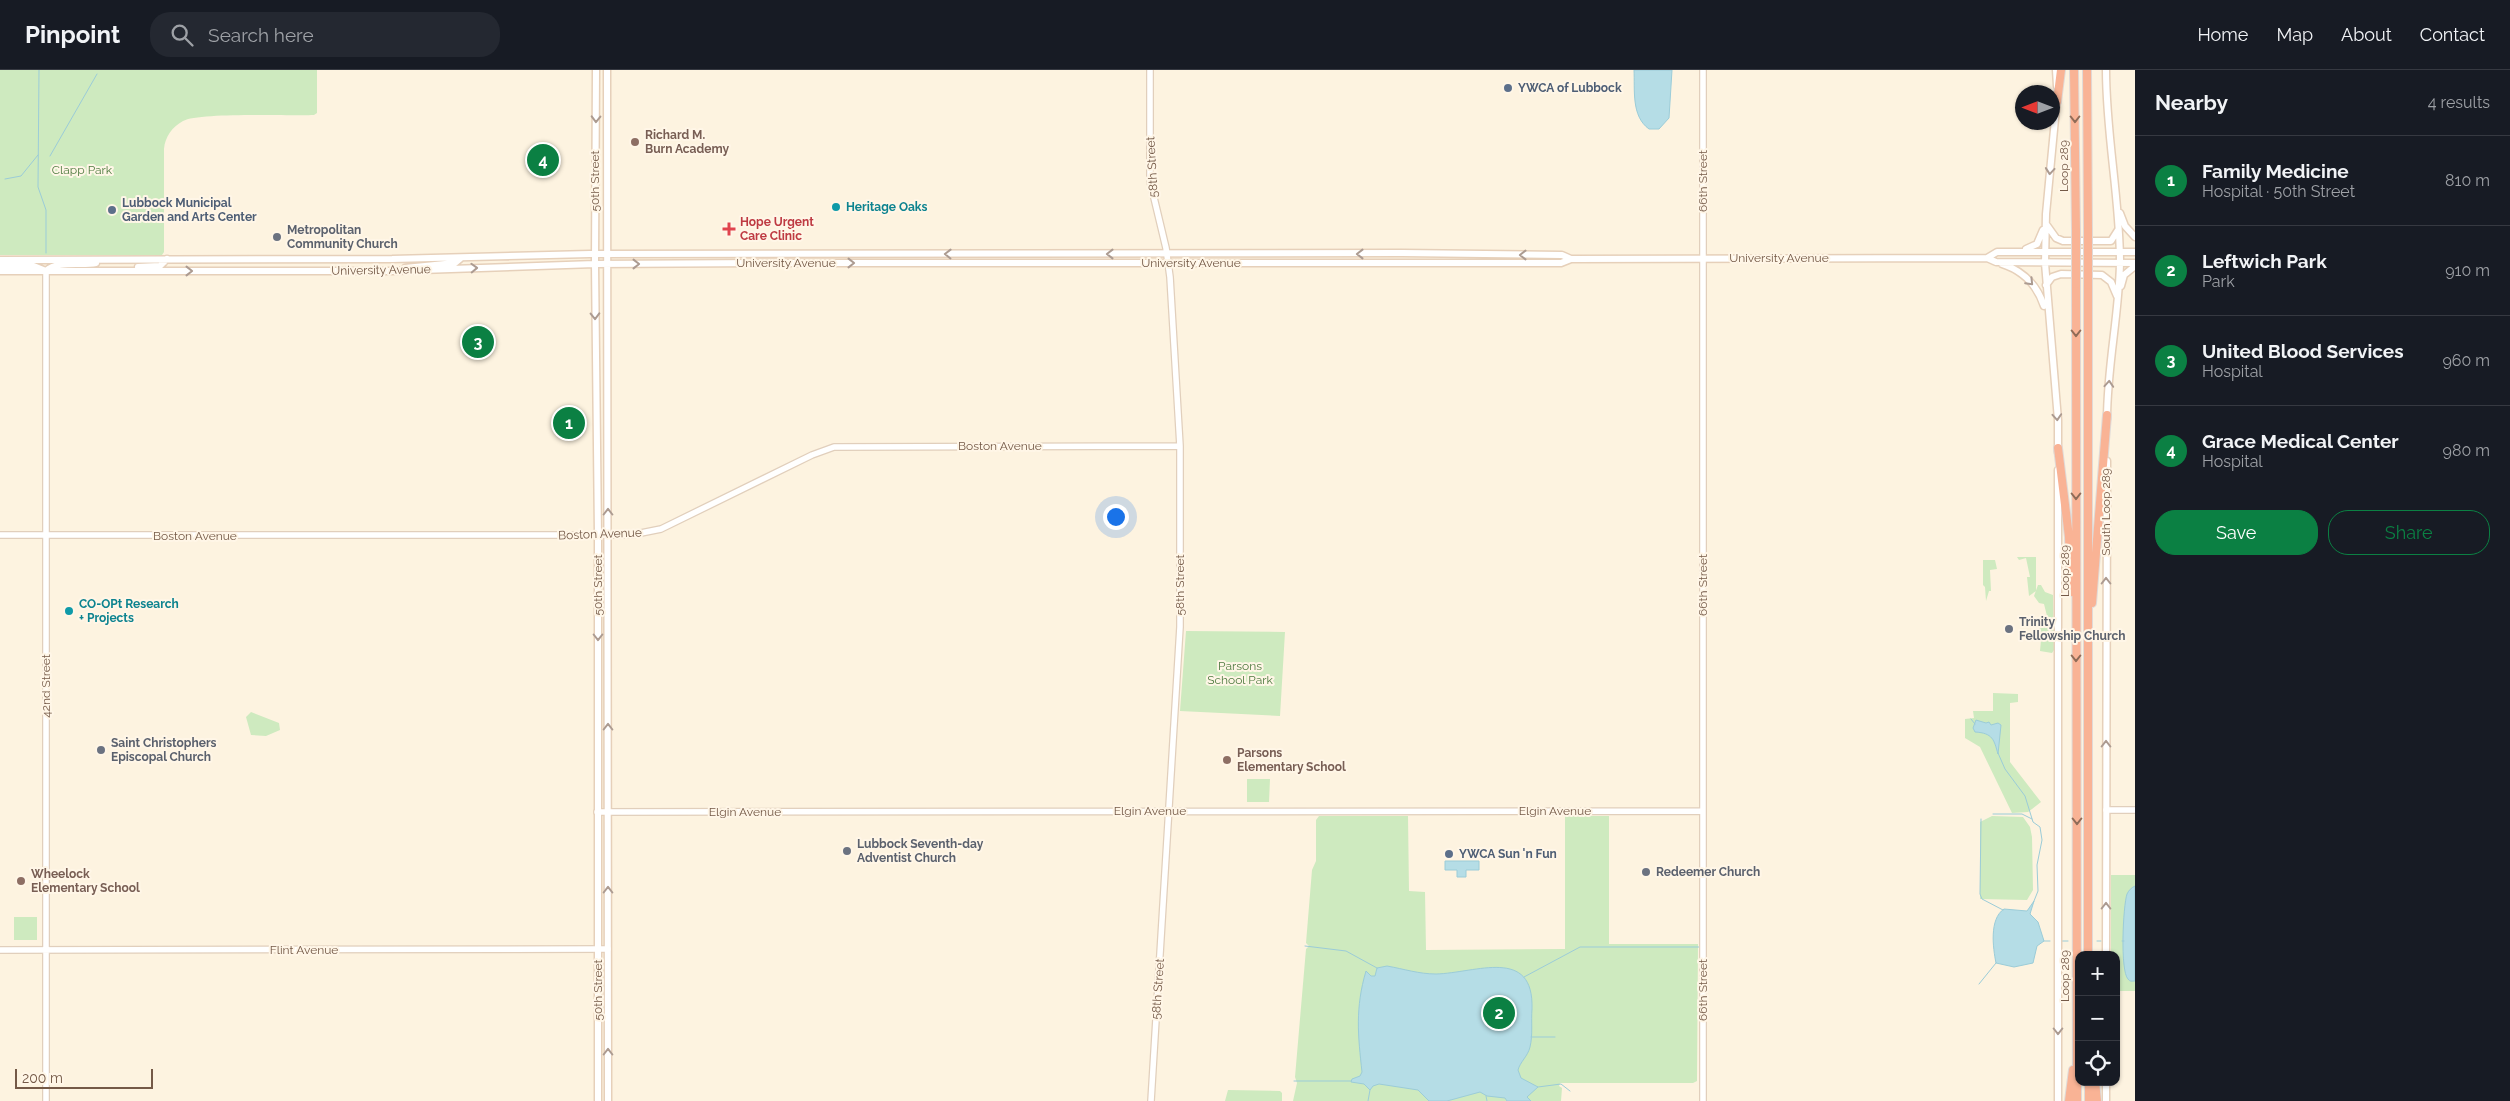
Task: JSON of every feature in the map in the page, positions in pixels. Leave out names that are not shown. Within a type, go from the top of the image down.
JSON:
[{"type":"highway","points":[[2059,85],[2060,70]]},
{"type":"highway","name":"Loop 289","points":[[2074,70],[2077,996]]},
{"type":"highway","name":"Loop 289","points":[[2087,70],[2088,951]]},
{"type":"highway","points":[[2088,620],[2093,596],[2107,415]]},
{"type":"highway","points":[[2058,448],[2068,532],[2076,634]]},
{"type":"highway","points":[[2069,1101],[2077,1041]]},
{"type":"highway","name":"Loop 289","points":[[2077,1041],[2077,1101]]},
{"type":"highway","points":[[2088,1086],[2089,1101]]},
{"type":"highway","points":[[2095,1086],[2097,1101]]},
{"type":"main road","name":"50th Street","points":[[596,70],[598,1101]]},
{"type":"main road","name":"50th Street","points":[[607,70],[608,1101]]},
{"type":"main road","points":[[2056,70],[2056,85]]},
{"type":"main road","name":"South Loop 289","points":[[2106,70],[2107,111],[2119,224],[2120,252],[2107,415],[2106,951]]},
{"type":"main road","points":[[2054,130],[2046,224],[2045,287],[2058,448],[2058,1101]]},
{"type":"main road","points":[[2116,202],[2125,226],[2135,237]]},
{"type":"main road","points":[[2046,224],[2056,238],[2063,241],[2111,241],[2116,235],[2119,224]]},
{"type":"main road","points":[[2019,252],[2038,244],[2046,224]]},
{"type":"main road","name":"University Avenue","points":[[1988,258],[1997,252],[2135,252]]},
{"type":"main road","name":"University Avenue","points":[[0,260],[461,258],[595,254],[1402,253],[1562,255],[1571,259]]},
{"type":"main road","points":[[514,256],[514,266]]},
{"type":"main road","points":[[392,271],[417,265],[454,263],[461,258]]},
{"type":"main road","name":"University Avenue","points":[[0,271],[392,271],[595,264],[1562,263],[1571,259],[1703,258],[1988,258],[1996,262],[2120,263],[2135,265]]},
{"type":"main road","points":[[0,265],[31,265],[46,271],[51,267],[59,265],[115,260]]},
{"type":"main road","points":[[115,271],[127,268],[160,266],[167,260]]},
{"type":"main road","points":[[1996,262],[2016,270],[2032,282],[2048,316]]},
{"type":"main road","points":[[2117,297],[2124,276],[2135,265]]},
{"type":"main road","points":[[2045,287],[2048,279],[2056,275],[2102,275],[2111,282],[2117,297]]},
{"type":"main road","points":[[2106,1086],[2106,1101]]},
{"type":"street","name":"58th Street","points":[[1150,70],[1150,181],[1168,262],[1180,446],[1180,627],[1151,1101]]},
{"type":"street","name":"66th Street","points":[[1702,1101],[1703,70]]},
{"type":"street","name":"42nd Street","points":[[46,271],[46,1101]]},
{"type":"street","name":"Boston Avenue","points":[[0,535],[631,535],[661,529],[812,455],[834,447],[1180,446]]},
{"type":"street","points":[[2106,810],[2135,810]]},
{"type":"street","name":"Elgin Avenue","points":[[597,812],[1703,811]]},
{"type":"street","name":"Flint Avenue","points":[[0,950],[608,950]]},
{"type":"green space","name":"Clapp Park","points":[[0,70],[317,70],[317,113],[314,115],[207,116],[192,118],[176,126],[168,136],[164,149],[164,252],[162,255],[0,255]]},
{"type":"green space","points":[[2017,557],[2036,557],[2036,591],[2029,596],[2027,577],[2030,577],[2026,558],[2019,560]]},
{"type":"green space","points":[[1983,560],[1995,560],[1997,569],[1990,570],[1991,591],[1989,591],[1986,601],[1985,587],[1983,585]]},
{"type":"green space","points":[[2038,585],[2041,585],[2045,592],[2053,595],[2054,650],[2052,653],[2040,651],[2041,640],[2036,631],[2040,626],[2044,626],[2047,616],[2044,604],[2039,603],[2034,596]]},
{"type":"green space","name":"Parsons School Park","points":[[1186,631],[1285,632],[1280,716],[1180,711]]},
{"type":"green space","points":[[1993,693],[2018,694],[2018,702],[2010,703],[2010,762],[2041,802],[2028,812],[2012,813],[1980,747],[1965,738],[1965,719],[1974,718],[1973,711],[1993,711]]},
{"type":"green space","points":[[251,712],[279,723],[280,730],[266,736],[251,735],[246,717]]},
{"type":"green space","points":[[1247,779],[1270,779],[1269,802],[1247,802]]},
{"type":"green space","points":[[1319,816],[1408,816],[1409,891],[1425,892],[1426,950],[1565,949],[1565,816],[1609,816],[1609,944],[1698,944],[1697,1081],[1693,1083],[1560,1083],[1559,1086],[1562,1088],[1561,1101],[1293,1101],[1297,1083],[1295,1077],[1306,949],[1309,946],[1306,943],[1312,870],[1316,861],[1316,820]]},
{"type":"green space","points":[[1992,816],[2023,817],[2030,827],[2032,837],[2033,890],[2027,900],[1980,899],[1980,822]]},
{"type":"green space","points":[[2111,875],[2135,875],[2135,991],[2120,991],[2120,951],[2111,951]]},
{"type":"green space","points":[[14,917],[37,917],[37,940],[14,940]]},
{"type":"green space","points":[[1228,1090],[1280,1091],[1282,1093],[1282,1101],[1225,1101]]},
{"type":"water","points":[[1634,70],[1672,70],[1669,118],[1659,129],[1649,129],[1639,117],[1634,94]]},
{"type":"water","points":[[1976,720],[1989,722],[1991,725],[1998,723],[2001,725],[1998,754],[1992,738],[1986,734],[1975,732],[1973,728]]},
{"type":"water","points":[[1445,861],[1479,861],[1479,870],[1466,870],[1466,877],[1457,877],[1457,870],[1445,870]]},
{"type":"water","points":[[2135,886],[2135,981],[2130,981],[2125,974],[2124,964],[2124,911],[2127,894]]},
{"type":"water","points":[[2034,901],[2030,914],[2038,922],[2044,941],[2037,946],[2033,963],[2014,967],[1996,963],[1993,934],[1999,914],[2004,909],[2027,911]]},
{"type":"water","points":[[1387,966],[1436,974],[1500,967],[1513,970],[1523,977],[1530,989],[1532,1009],[1531,1042],[1529,1050],[1518,1070],[1521,1078],[1538,1087],[1527,1097],[1531,1101],[1507,1101],[1505,1098],[1487,1096],[1480,1092],[1447,1101],[1429,1101],[1418,1090],[1379,1084],[1373,1086],[1370,1090],[1364,1084],[1351,1082],[1352,1079],[1360,1076],[1362,1072],[1359,1010],[1366,971],[1371,976],[1375,976],[1377,968]]},
{"type":"waterway","points":[[39,70],[38,187],[46,210],[46,253]]},
{"type":"waterway","points":[[50,156],[97,74]]},
{"type":"waterway","points":[[5,179],[21,176],[38,155]]},
{"type":"waterway","points":[[1971,719],[1975,724]]},
{"type":"waterway","points":[[1998,753],[2005,769],[2025,796],[2033,822],[2040,827],[2042,840],[2037,865],[2038,891],[2034,901]]},
{"type":"waterway","points":[[1993,814],[2022,814],[2032,819]]},
{"type":"waterway","points":[[1981,819],[1980,894],[1982,899],[2003,910]]},
{"type":"waterway","points":[[2044,941],[2050,941]]},
{"type":"waterway","points":[[2062,941],[2068,941]]},
{"type":"waterway","points":[[1305,946],[1346,951],[1377,968]]},
{"type":"waterway","points":[[1524,977],[1580,947],[1699,947]]},
{"type":"waterway","points":[[1979,984],[1996,963]]},
{"type":"waterway","points":[[1531,1037],[1555,1037]]},
{"type":"waterway","points":[[1294,1081],[1351,1081]]},
{"type":"waterway","points":[[1538,1087],[1561,1084],[1570,1091]]},
{"type":"waterway","points":[[1368,1101],[1370,1090]]},
{"type":"waterway","points":[[1486,1096],[1487,1101]]},
{"type":"place","name":"YWCA of Lubbock","points":[[1508,88]]},
{"type":"place","name":"Richard M. Burn Academy","points":[[635,142]]},
{"type":"place","name":"Grace Medical Center","points":[[543,160]]},
{"type":"place","name":"Heritage Oaks","points":[[836,207]]},
{"type":"place","name":"Lubbock Municipal Garden and Arts Center","points":[[112,210]]},
{"type":"place","name":"Hope Urgent Care Clinic","points":[[729,229]]},
{"type":"place","name":"Metropolitan Community Church","points":[[277,237]]},
{"type":"place","name":"United Blood Services","points":[[478,342]]},
{"type":"place","name":"Family Medicine","points":[[569,423]]},
{"type":"place","name":"CO-OPt Research + Projects","points":[[69,611]]},
{"type":"place","name":"Trinity Fellowship Church","points":[[2009,629]]},
{"type":"place","name":"Saint Christophers Episcopal Church","points":[[101,750]]},
{"type":"place","name":"Parsons Elementary School","points":[[1227,760]]},
{"type":"place","name":"Lubbock Seventh-day Adventist Church","points":[[847,851]]},
{"type":"place","name":"YWCA Sun 'n Fun","points":[[1449,854]]},
{"type":"place","name":"Redeemer Church","points":[[1646,872]]},
{"type":"place","name":"Wheelock Elementary School","points":[[21,881]]},
{"type":"place","name":"Leftwich Park","points":[[1499,1013]]}]
